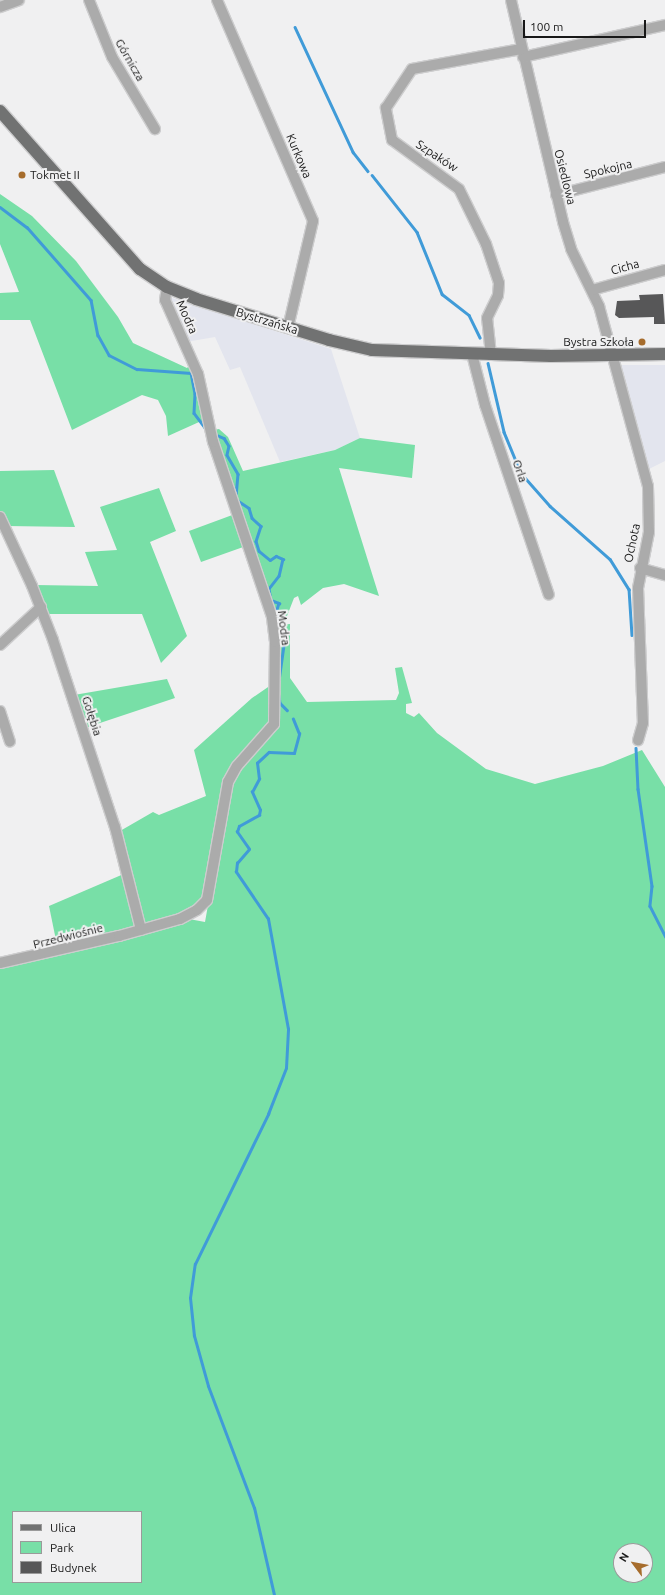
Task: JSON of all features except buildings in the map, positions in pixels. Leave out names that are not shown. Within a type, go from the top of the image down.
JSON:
[{"type":"main road","name":"Bystrzańska","points":[[0,111],[134,263],[167,287],[288,328],[372,350],[491,355],[665,354]]},
{"type":"street","points":[[0,7],[19,0]]},
{"type":"street","name":"Górnicza","points":[[89,0],[112,57],[155,129]]},
{"type":"street","name":"Kurkowa","points":[[217,0],[313,221],[288,328]]},
{"type":"street","name":"Osiedlowa","points":[[511,0],[556,195],[571,249],[592,290],[612,355]]},
{"type":"street","name":"Szpaków","points":[[491,355],[487,318],[498,295],[499,283],[486,244],[459,189],[438,171],[396,144],[388,132],[386,114],[390,101],[412,69],[522,53],[665,26]]},
{"type":"street","name":"Spokojna","points":[[556,195],[665,167]]},
{"type":"street","name":"Cicha","points":[[592,290],[665,270]]},
{"type":"street","name":"Modra","points":[[142,930],[186,917],[207,900],[228,782],[237,766],[274,724],[275,642],[272,617],[212,437],[211,424],[198,374],[165,300],[167,287]]},
{"type":"street","name":"Orla","points":[[472,354],[487,412],[549,595]]},
{"type":"street","name":"Ochota","points":[[612,355],[650,496],[649,532],[640,568],[638,648],[643,723],[638,740]]},
{"type":"street","name":"Gołębia","points":[[0,517],[41,607],[116,827],[142,930]]},
{"type":"street","points":[[640,568],[665,574]]},
{"type":"street","points":[[0,645],[41,607]]},
{"type":"street","points":[[0,711],[10,741]]},
{"type":"street","name":"Przedwiośnie","points":[[0,963],[79,947],[142,930]]},
{"type":"shaded area","points":[[169,297],[331,349],[360,438],[335,450],[280,462],[240,367],[230,370],[215,337],[186,342]]},
{"type":"shaded area","points":[[618,365],[665,365],[665,461],[649,469]]},
{"type":"green space","points":[[0,194],[32,216],[76,261],[118,317],[133,343],[187,368],[191,364],[208,418],[168,436],[166,416],[158,400],[142,395],[72,430],[30,320],[0,320],[0,293],[19,292],[0,244]]},
{"type":"green space","points":[[219,429],[228,437],[243,471],[335,450],[360,438],[415,445],[412,478],[339,468],[379,596],[344,584],[323,588],[301,605],[298,596],[294,598],[287,616],[276,620],[213,430]]},
{"type":"green space","points":[[54,470],[75,527],[7,526],[0,511],[0,471]]},
{"type":"green space","points":[[159,488],[176,531],[150,542],[187,636],[161,663],[142,614],[46,614],[35,585],[98,586],[85,552],[117,550],[100,507]]},
{"type":"green space","points":[[235,514],[246,546],[201,562],[189,531]]},
{"type":"green space","points":[[290,624],[290,678],[307,702],[396,700],[399,693],[395,668],[402,667],[412,703],[406,704],[406,713],[414,717],[419,713],[437,733],[486,769],[535,784],[603,766],[642,750],[665,787],[665,1595],[0,1595],[0,964],[189,919],[205,922],[230,782],[274,731],[278,625]]},
{"type":"green space","points":[[167,679],[175,698],[85,728],[74,695]]},
{"type":"green space","points":[[271,685],[273,720],[235,765],[205,898],[186,914],[144,927],[120,831],[153,812],[159,815],[206,796],[194,750],[252,698]]},
{"type":"green space","points":[[126,873],[139,927],[58,950],[49,906]]},
{"type":"waterway","points":[[295,27],[353,152],[368,171]]},
{"type":"waterway","points":[[372,175],[417,232],[442,294],[469,315],[480,338]]},
{"type":"waterway","points":[[0,207],[27,227],[91,300],[98,335],[109,355],[137,369],[191,373],[195,394],[194,413],[206,429]]},
{"type":"waterway","points":[[488,363],[504,432],[521,473],[550,506],[610,559],[629,589],[632,635]]},
{"type":"waterway","points":[[214,434],[224,438],[229,446],[227,455],[238,474],[236,496]]},
{"type":"waterway","points":[[237,500],[249,508],[252,518],[261,526],[256,541],[259,551],[270,560],[276,556],[283,559],[279,576],[269,589],[271,600],[279,603],[276,613],[286,631],[279,681]]},
{"type":"waterway","points":[[279,696],[280,703],[287,710]]},
{"type":"waterway","points":[[274,1595],[254,1508],[208,1386],[194,1336],[190,1298],[195,1264],[268,1114],[286,1068],[288,1029],[268,919],[236,872],[237,863],[249,849],[237,832],[239,826],[259,815],[260,810],[252,792],[259,779],[257,763],[269,752],[294,753],[299,734],[293,719]]},
{"type":"waterway","points":[[636,748],[638,789],[652,886],[650,906],[665,936]]},
{"type":"place","name":"Tokmet II","points":[[22,175]]},
{"type":"place","name":"Bystra Szkoła","points":[[642,342]]}]
